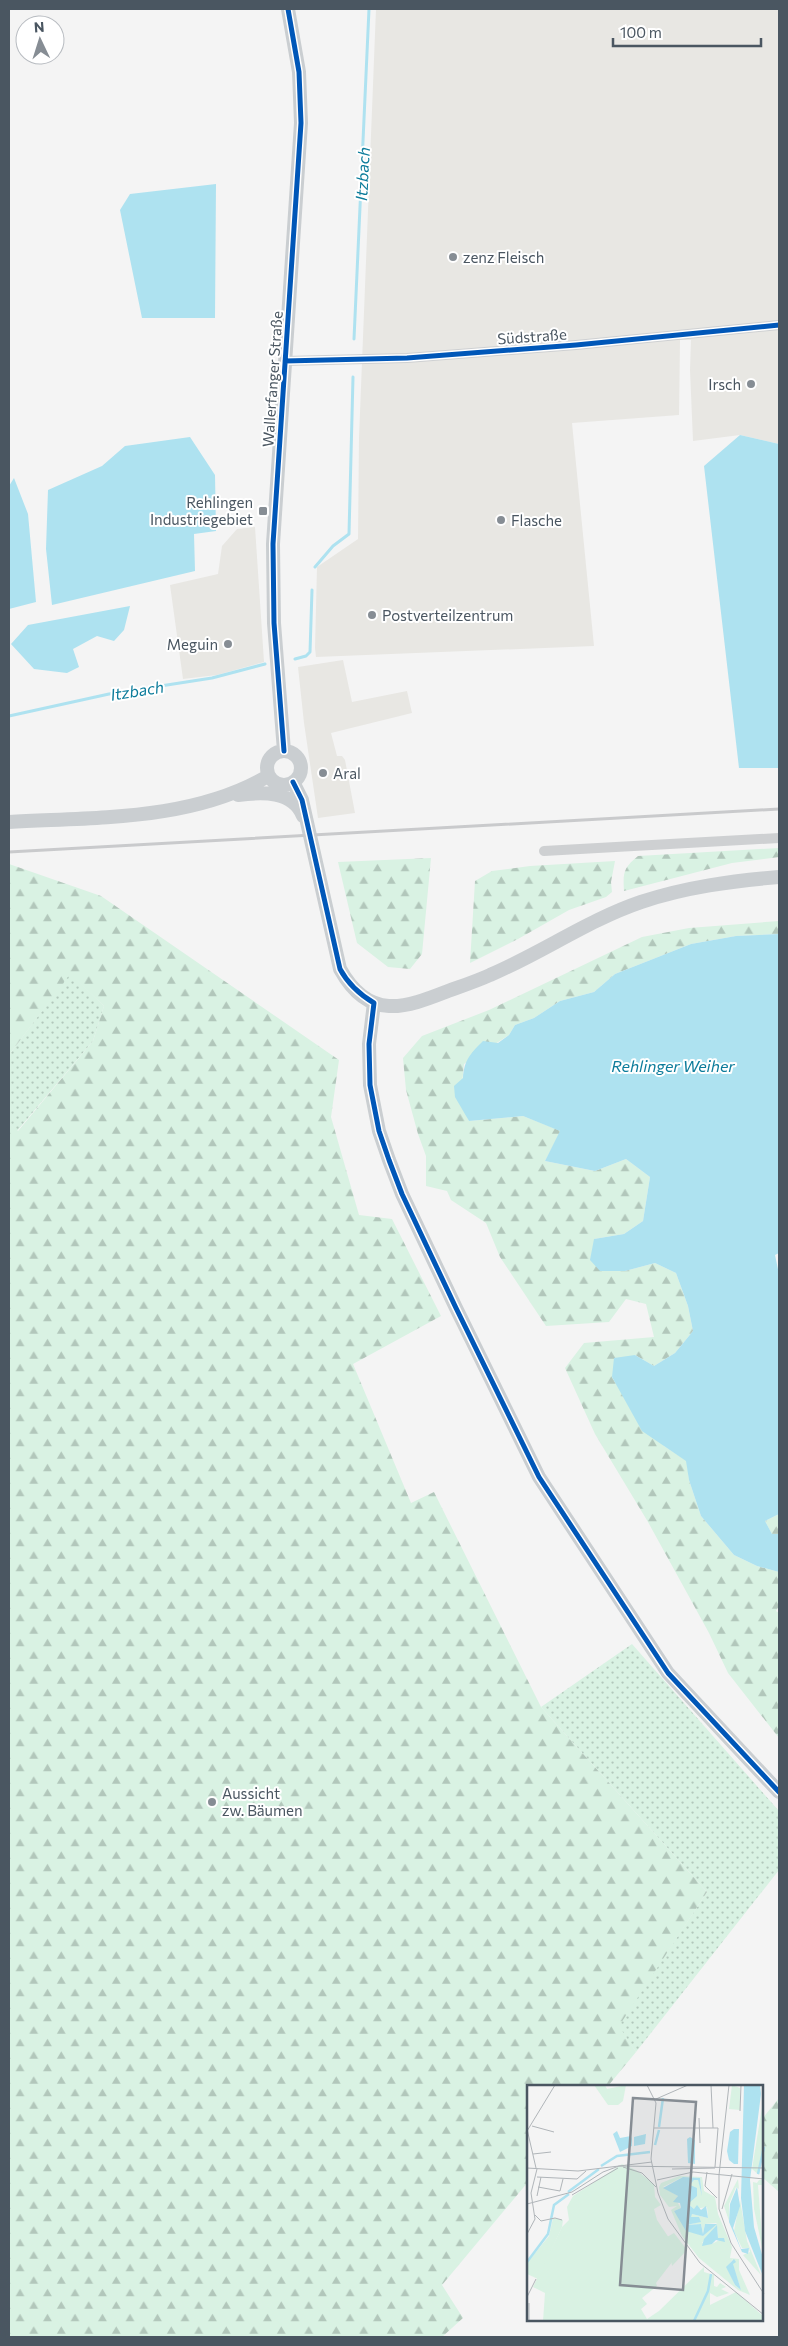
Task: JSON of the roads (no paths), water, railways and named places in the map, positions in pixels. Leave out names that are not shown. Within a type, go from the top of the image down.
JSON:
[{"type":"main road","name":"Wallerfanger Straße","points":[[284,751],[274,623],[273,561],[300,123],[298,72],[288,9]]},
{"type":"main road","points":[[284,751],[295,756],[301,766],[298,778],[293,782],[282,785],[268,776],[267,764],[273,754],[284,751]]},
{"type":"main road","points":[[9,822],[168,810],[236,791],[268,776]]},
{"type":"main road","points":[[293,782],[302,800],[340,969],[346,980],[360,995],[374,1003],[389,1006],[435,996],[491,975],[594,922],[641,902],[718,883],[779,877]]},
{"type":"main road","points":[[214,798],[255,793],[284,797],[301,810],[307,825]]},
{"type":"main road","points":[[374,1003],[369,1044],[370,1085],[379,1131],[389,1160],[402,1194],[539,1477],[668,1673],[779,1792]]},
{"type":"street","name":"Südstraße","points":[[285,362],[459,354],[779,326]]},
{"type":"street","points":[[544,851],[779,838]]},
{"type":"water","points":[[216,184],[215,318],[142,318],[120,210],[130,194]]},
{"type":"water","points":[[740,435],[779,444],[779,768],[739,768],[704,466]]},
{"type":"water","points":[[190,437],[215,475],[216,531],[194,534],[195,571],[52,605],[46,549],[48,490],[102,466],[125,446]]},
{"type":"water","points":[[14,478],[28,514],[36,602],[9,609],[9,486]]},
{"type":"water","points":[[130,606],[124,630],[114,641],[97,636],[73,649],[79,667],[67,673],[34,669],[11,644],[28,625]]},
{"type":"water","name":"Rehlinger Weiher","points":[[779,934],[779,1253],[775,1255],[779,1274],[779,1514],[765,1521],[772,1534],[779,1534],[779,1572],[757,1566],[734,1555],[701,1516],[689,1480],[686,1461],[642,1431],[612,1377],[614,1358],[635,1355],[654,1366],[675,1353],[693,1331],[688,1306],[676,1273],[655,1263],[625,1271],[600,1271],[590,1260],[594,1239],[624,1234],[643,1221],[650,1177],[626,1159],[595,1171],[545,1161],[560,1131],[523,1116],[469,1121],[455,1097],[454,1086],[463,1078],[469,1057],[483,1041],[498,1043],[509,1035],[515,1025],[534,1018],[560,1001],[594,992],[615,974],[691,944],[736,936]]},
{"type":"waterway","name":"Itzbach","points":[[354,339],[369,9]]},
{"type":"waterway","name":"Itzbach","points":[[315,567],[333,546],[349,534],[353,377]]},
{"type":"waterway","name":"Itzbach","points":[[295,659],[306,656],[310,652],[312,590]]},
{"type":"waterway","name":"Itzbach","points":[[9,716],[109,694],[212,678],[265,664]]},
{"type":"railway","points":[[9,852],[779,809]]},
{"type":"place","name":"zenz Fleisch","points":[[453,257]]},
{"type":"place","name":"Irsch","points":[[751,384]]},
{"type":"place","name":"Rehlingen Industriegebiet","points":[[263,511]]},
{"type":"place","name":"Flasche","points":[[501,520]]},
{"type":"place","name":"Postverteilzentrum","points":[[372,615]]},
{"type":"place","name":"Meguin","points":[[228,644]]},
{"type":"place","name":"Aral","points":[[323,773]]},
{"type":"place","name":"Aussicht zw. Bäumen","points":[[212,1802]]}]
